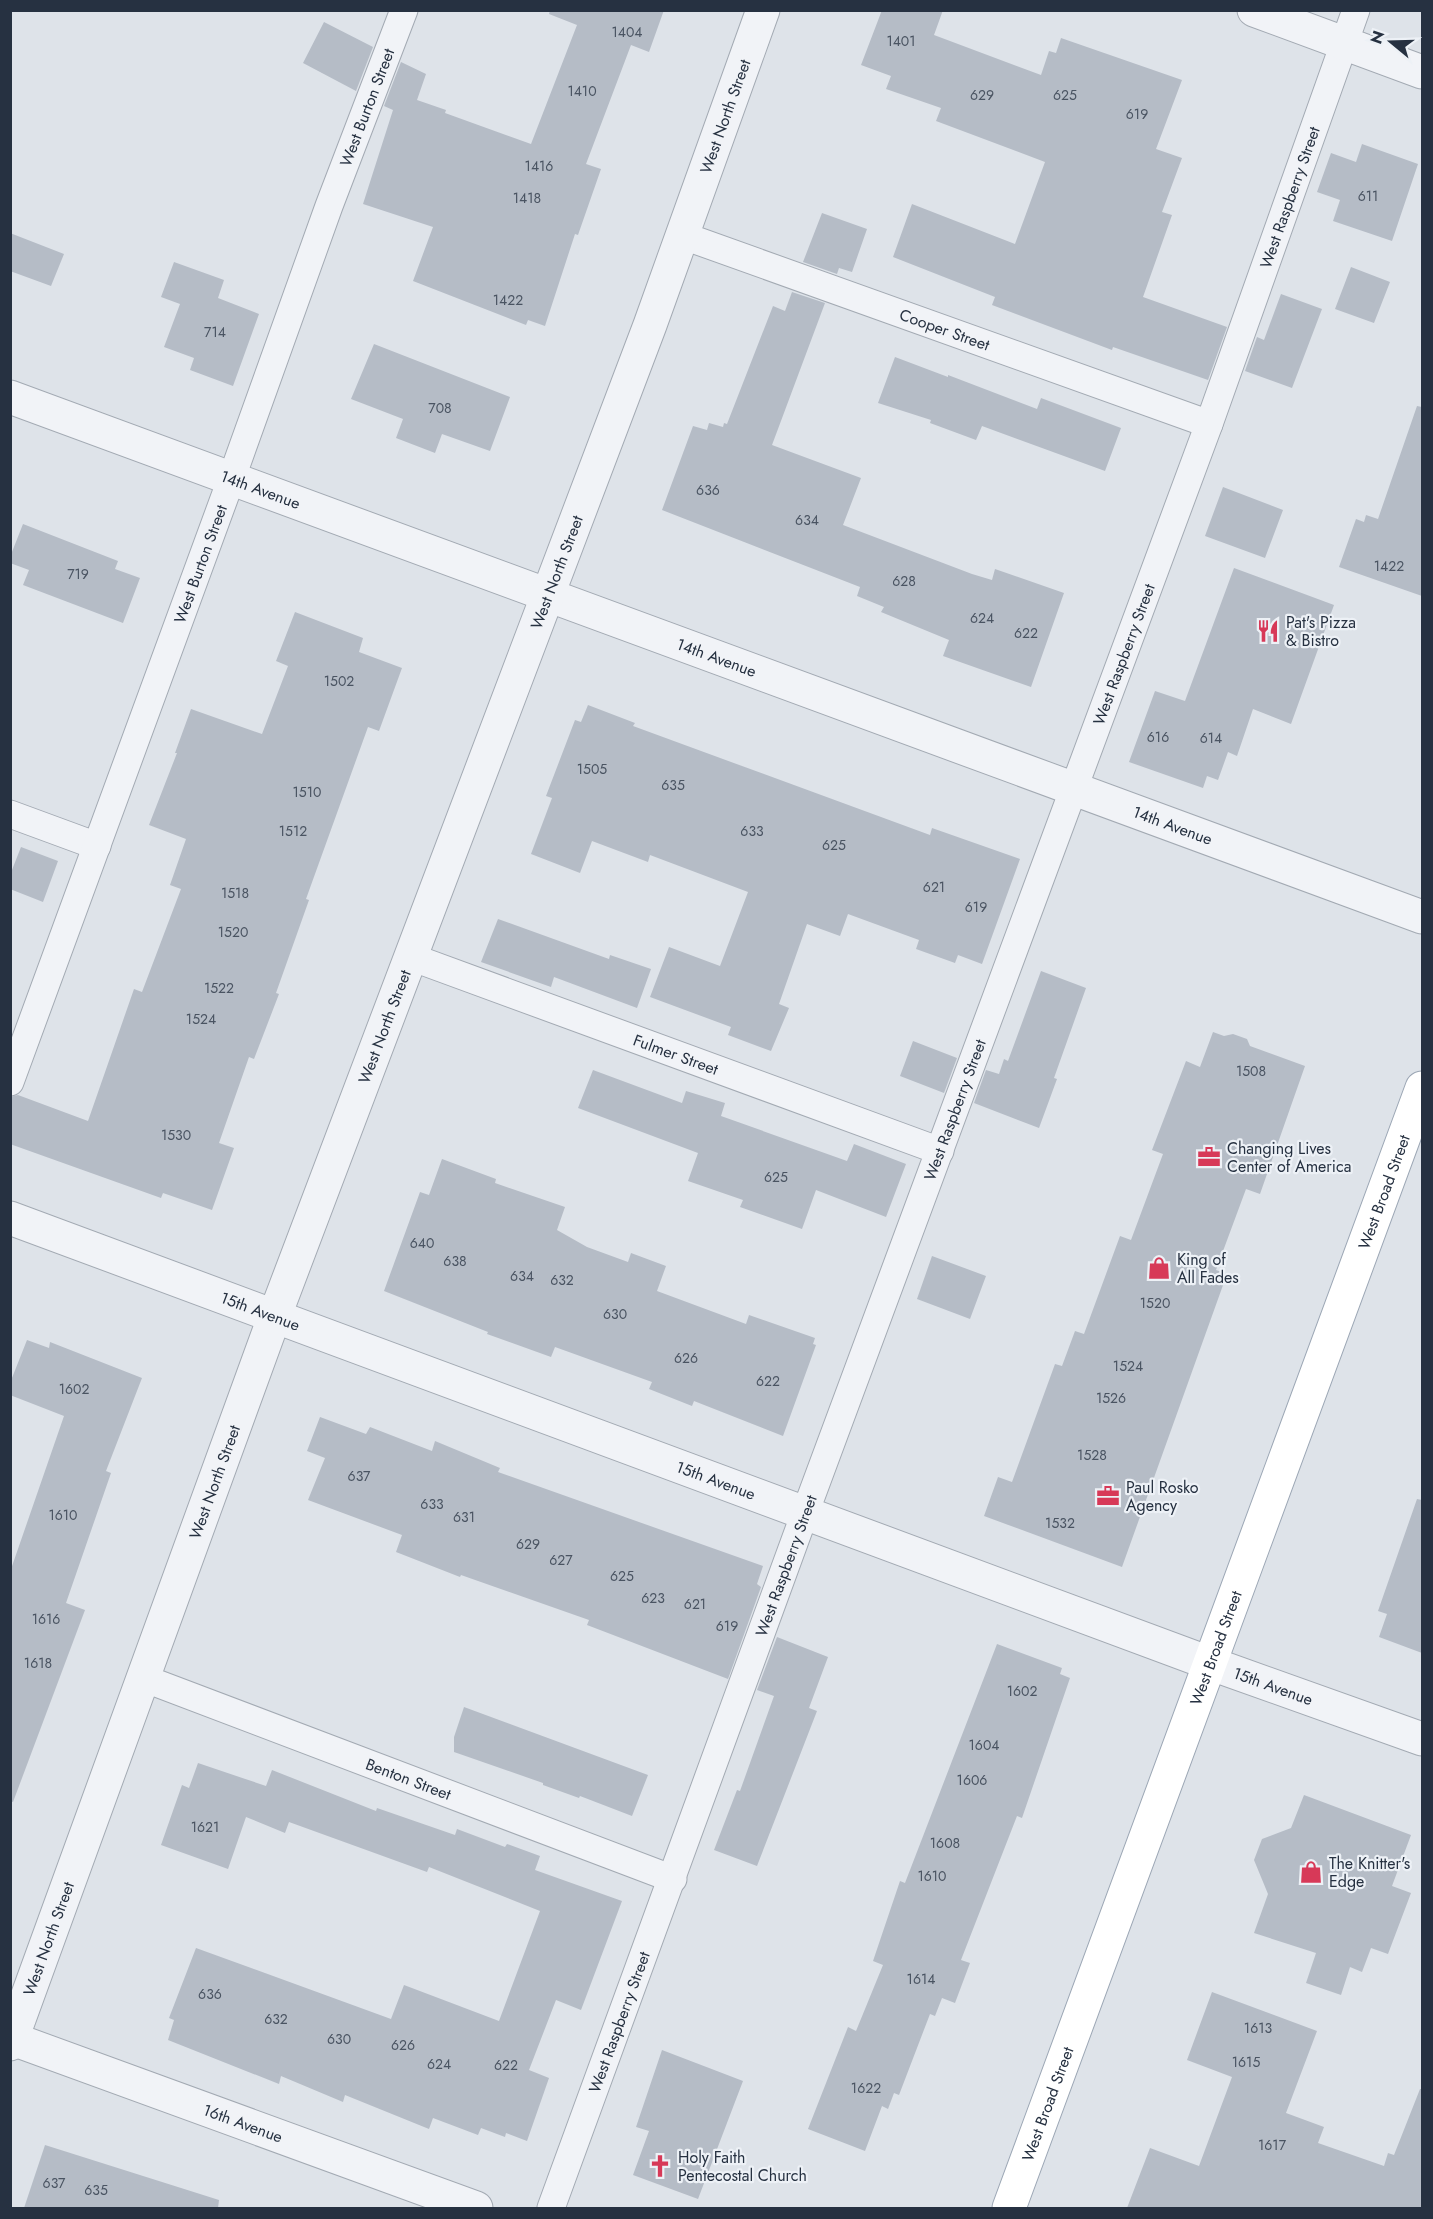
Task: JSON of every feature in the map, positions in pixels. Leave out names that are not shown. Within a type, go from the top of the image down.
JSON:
[{"type":"main road","name":"West Broad Street","points":[[1009,2208],[1422,1088]]},
{"type":"street","name":"West North Street","points":[[11,2040],[275,1315],[650,325],[763,10]]},
{"type":"street","points":[[1254,10],[1422,72]]},
{"type":"street","name":"14th Avenue","points":[[10,397],[1422,917]]},
{"type":"street","name":"15th Avenue","points":[[10,1218],[1209,1663],[1422,1739]]},
{"type":"street","name":"16th Avenue","points":[[11,2040],[476,2208]]},
{"type":"lane","name":"West Burton Street","points":[[10,1082],[329,206],[404,10]]},
{"type":"lane","name":"West Raspberry Street","points":[[551,2208],[805,1513],[1209,424],[1356,10]]},
{"type":"lane","name":"Cooper Street","points":[[681,236],[1209,424]]},
{"type":"lane","points":[[10,814],[97,846]]},
{"type":"lane","name":"Fulmer Street","points":[[411,957],[940,1152]]},
{"type":"lane","name":"Benton Street","points":[[143,1678],[673,1879]]},
{"type":"building","points":[[550,10],[664,10],[649,52],[631,45],[586,164],[601,169],[578,235],[575,234],[545,326],[528,320],[526,325],[413,281],[433,227],[363,204],[393,110],[384,106],[401,62],[426,74],[417,100],[446,110],[445,113],[531,144],[577,25],[549,14]]},
{"type":"building","points":[[882,10],[943,10],[934,35],[1041,75],[1049,51],[1056,53],[1061,38],[1182,80],[1156,149],[1182,158],[1162,212],[1172,215],[1143,297],[1227,327],[1208,380],[1113,347],[1112,350],[992,305],[995,297],[893,257],[912,204],[1015,244],[1045,162],[936,121],[941,108],[886,89],[891,76],[861,65]]},
{"type":"building","points":[[324,22],[373,47],[356,91],[303,63]]},
{"type":"building","points":[[1362,144],[1418,164],[1392,241],[1333,221],[1340,200],[1317,192],[1331,153],[1356,162]]},
{"type":"building","points":[[822,213],[867,229],[852,272],[839,268],[837,274],[803,262]]},
{"type":"building","points":[[10,233],[64,254],[51,286],[10,271]]},
{"type":"building","points":[[174,262],[224,280],[218,298],[259,314],[233,386],[190,370],[194,358],[164,347],[180,304],[161,297]]},
{"type":"building","points":[[1351,267],[1390,282],[1374,323],[1335,309]]},
{"type":"building","points":[[792,292],[825,303],[772,445],[861,478],[843,525],[972,574],[992,580],[995,569],[1064,593],[1031,687],[943,656],[949,640],[881,612],[884,607],[857,596],[860,587],[662,510],[693,426],[707,430],[709,423],[723,427],[724,423],[727,424],[773,306],[785,311]]},
{"type":"building","points":[[1281,294],[1322,309],[1292,388],[1245,371],[1257,337],[1264,340]]},
{"type":"building","points":[[374,344],[510,397],[490,451],[442,434],[435,453],[396,438],[403,419],[351,399]]},
{"type":"building","points":[[895,357],[1037,409],[1041,398],[1121,428],[1105,471],[982,426],[976,440],[930,423],[931,420],[878,403]]},
{"type":"building","points":[[1417,406],[1422,407],[1422,596],[1339,567],[1356,519],[1364,522],[1366,515],[1378,519]]},
{"type":"building","points":[[1223,487],[1283,510],[1265,558],[1205,536]]},
{"type":"building","points":[[23,524],[118,561],[115,569],[140,578],[123,623],[23,585],[29,570],[10,563],[10,557]]},
{"type":"building","name":"Pat's Pizza & Bistro","points":[[1234,568],[1334,605],[1291,724],[1253,709],[1237,756],[1228,752],[1218,780],[1207,776],[1203,788],[1129,762],[1155,691],[1185,701]]},
{"type":"building","points":[[295,612],[363,638],[359,652],[402,668],[379,731],[368,727],[306,899],[309,900],[276,993],[279,994],[254,1059],[249,1057],[219,1143],[234,1148],[212,1210],[163,1193],[161,1198],[10,1144],[10,1097],[18,1095],[88,1121],[134,989],[142,992],[181,889],[170,885],[186,839],[149,825],[177,753],[175,753],[191,709],[262,734],[288,666],[276,661]]},
{"type":"building","points":[[588,705],[635,723],[633,726],[930,835],[932,828],[1020,859],[982,964],[958,955],[955,963],[916,949],[919,940],[848,914],[840,936],[807,924],[779,1004],[789,1008],[771,1051],[728,1035],[731,1027],[650,997],[669,947],[720,966],[748,892],[650,855],[648,862],[592,841],[580,873],[531,854],[552,798],[546,796],[575,720],[581,722]]},
{"type":"building","points":[[21,847],[58,861],[43,902],[10,889],[10,875]]},
{"type":"building","points":[[498,919],[609,959],[610,955],[651,969],[637,1008],[554,977],[551,987],[481,962]]},
{"type":"building","points":[[1041,971],[1086,988],[1039,1128],[974,1103],[986,1070],[999,1074],[1004,1059],[1008,1061]]},
{"type":"building","points":[[1213,1032],[1224,1036],[1233,1034],[1247,1039],[1250,1046],[1305,1066],[1260,1194],[1246,1189],[1216,1270],[1227,1274],[1122,1567],[984,1516],[998,1477],[1012,1482],[1055,1364],[1062,1366],[1075,1331],[1084,1334],[1120,1236],[1131,1240],[1163,1154],[1152,1150],[1186,1061],[1200,1067]]},
{"type":"building","points":[[913,1041],[957,1058],[944,1093],[900,1076]]},
{"type":"building","points":[[593,1070],[682,1103],[686,1091],[725,1103],[721,1116],[847,1161],[854,1144],[906,1164],[886,1217],[816,1190],[802,1229],[740,1207],[743,1200],[688,1181],[698,1153],[578,1108]]},
{"type":"building","points":[[442,1159],[496,1179],[495,1183],[565,1207],[557,1230],[587,1247],[628,1262],[631,1253],[666,1266],[657,1291],[746,1324],[749,1315],[815,1338],[813,1344],[816,1345],[783,1436],[694,1401],[692,1406],[649,1389],[652,1382],[555,1347],[551,1357],[487,1334],[488,1332],[384,1291],[420,1192],[429,1195]]},
{"type":"building","points":[[932,1256],[986,1276],[970,1319],[917,1299]]},
{"type":"building","points":[[27,1340],[49,1348],[50,1342],[142,1378],[106,1471],[111,1473],[66,1603],[85,1610],[13,1802],[10,1801],[10,1572],[64,1416],[10,1395],[10,1383]]},
{"type":"building","points":[[320,1417],[366,1434],[370,1427],[432,1451],[435,1441],[500,1468],[498,1472],[763,1566],[757,1584],[761,1587],[728,1679],[587,1625],[589,1620],[461,1575],[460,1577],[396,1552],[402,1535],[308,1500],[325,1458],[307,1451]]},
{"type":"building","points":[[1417,1499],[1422,1500],[1422,1653],[1379,1637],[1387,1614],[1378,1611]]},
{"type":"building","points":[[777,1637],[828,1657],[809,1708],[817,1711],[757,1866],[714,1850],[737,1790],[740,1791],[774,1696],[757,1690]]},
{"type":"building","points":[[997,1644],[1062,1668],[1060,1674],[1070,1678],[1022,1818],[1017,1816],[961,1960],[970,1963],[955,2003],[942,1998],[935,2016],[930,2014],[899,2095],[894,2093],[888,2109],[882,2106],[865,2151],[808,2129],[848,2027],[856,2031],[883,1965],[873,1961],[900,1881],[905,1883]]},
{"type":"building","points":[[464,1707],[648,1775],[632,1816],[454,1752],[454,1737]]},
{"type":"building","points":[[198,1763],[266,1786],[272,1770],[376,1811],[377,1808],[455,1835],[457,1829],[505,1847],[507,1844],[540,1856],[535,1870],[622,1901],[581,2010],[556,2000],[529,2070],[549,2078],[527,2141],[506,2133],[505,2137],[481,2128],[478,2135],[433,2118],[429,2129],[345,2095],[343,2102],[281,2076],[279,2084],[168,2040],[174,2020],[169,2018],[196,1948],[391,2019],[404,1985],[499,2021],[540,1911],[429,1867],[427,1872],[289,1822],[285,1833],[246,1817],[228,1869],[161,1845],[182,1785],[189,1788]]},
{"type":"building","points":[[1304,1795],[1411,1835],[1392,1886],[1411,1893],[1388,1954],[1371,1948],[1362,1972],[1350,1967],[1341,1995],[1306,1983],[1316,1953],[1254,1933],[1268,1894],[1254,1860],[1262,1839],[1291,1828]]},
{"type":"building","points":[[1212,1992],[1317,2031],[1286,2113],[1324,2127],[1318,2143],[1384,2166],[1388,2153],[1394,2155],[1420,2089],[1422,2089],[1422,2208],[1127,2208],[1150,2148],[1199,2166],[1232,2077],[1187,2060]]},
{"type":"building","points":[[662,2050],[743,2081],[698,2199],[633,2175],[649,2131],[636,2127]]},
{"type":"building","points":[[45,2145],[219,2200],[218,2208],[24,2208]]},
{"type":"place","name":"Pat's Pizza & Bistro","points":[[1268,631]]},
{"type":"place","name":"Changing Lives Center of America","points":[[1209,1157]]},
{"type":"place","name":"King of All Fades","points":[[1159,1268]]},
{"type":"place","name":"Paul Rosko Agency","points":[[1108,1496]]},
{"type":"place","name":"The Knitter's Edge","points":[[1311,1872]]},
{"type":"place","name":"Holy Faith Pentecostal Church","points":[[660,2166]]}]
